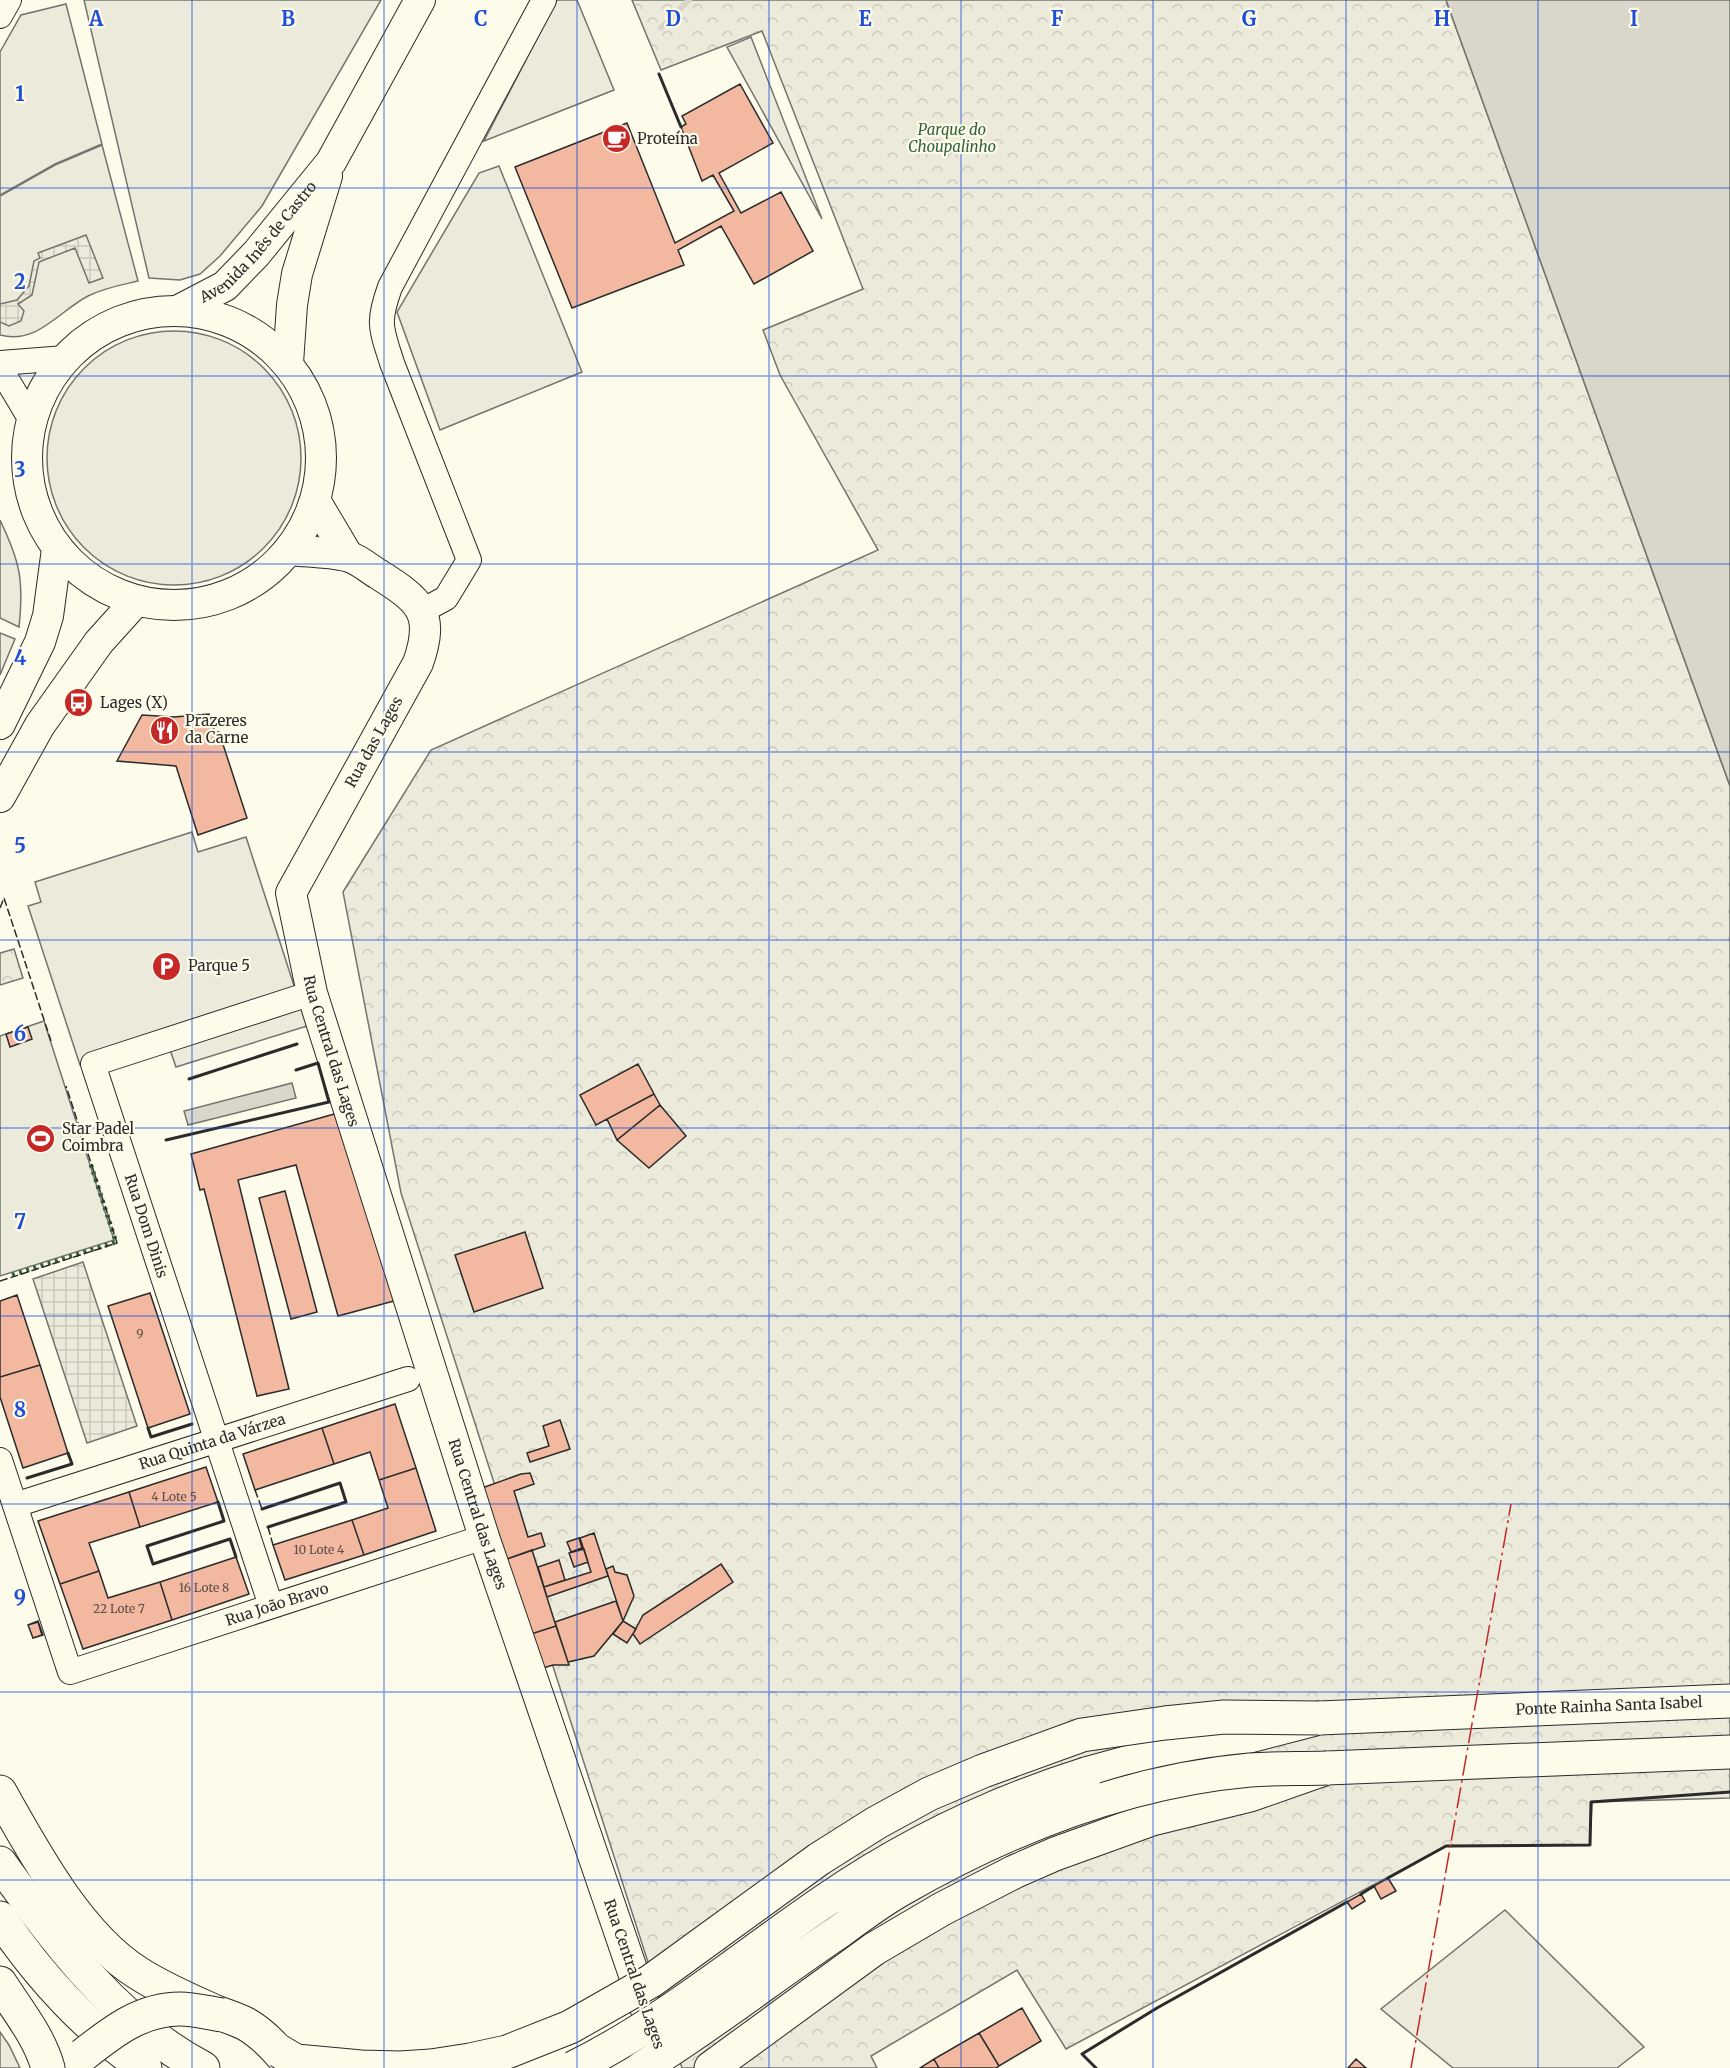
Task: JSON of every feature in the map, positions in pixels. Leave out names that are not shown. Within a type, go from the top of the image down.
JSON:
[{"type":"highway","name":"Ponte Rainha Santa Isabel","points":[[1319,1718],[1730,1701]]},
{"type":"highway","points":[[0,1792],[27,1840],[73,1910],[112,1954],[136,1972],[170,1992],[245,2024],[286,2060],[400,2068],[451,2063],[507,2052],[570,2027],[651,1981],[819,1859],[876,1823],[929,1794],[983,1771],[1082,1735],[1224,1717],[1319,1718]]},
{"type":"highway","points":[[573,2068],[644,2030],[827,1899],[887,1862],[987,1809],[1051,1785],[1170,1751],[1238,1739],[1319,1718]]},
{"type":"highway","points":[[642,2068],[678,2046],[791,1964],[898,1891],[1002,1836],[1096,1802],[1186,1780],[1250,1770],[1730,1752]]},
{"type":"highway","points":[[711,2068],[874,1949],[942,1909],[1005,1876],[1090,1840],[1185,1810],[1250,1796],[1327,1768]]},
{"type":"highway","points":[[0,1863],[36,1915],[118,2007],[160,2041],[203,2068]]},
{"type":"highway","points":[[0,1918],[49,1981],[93,2027],[145,2068]]},
{"type":"highway","points":[[0,1983],[32,2031],[44,2053],[48,2068]]},
{"type":"highway","points":[[80,2061],[118,2027],[149,2014],[179,2009],[222,2015]]},
{"type":"main road","name":"Avenida Inês de Castro","points":[[178,310],[225,286],[256,254],[331,162],[420,0]]},
{"type":"main road","name":"Avenida Inês de Castro","points":[[288,363],[292,305],[297,274],[331,162]]},
{"type":"main road","points":[[178,310],[210,315],[239,325],[265,342],[288,363],[304,388],[316,415],[322,444],[322,473],[316,502],[305,528],[290,550],[267,573],[240,591],[209,602],[173,606],[136,601],[113,593],[92,581],[57,549],[42,524],[27,472],[26,446],[31,420],[44,387],[65,358],[104,329],[136,315],[178,310]]},
{"type":"main road","points":[[316,502],[348,556]]},
{"type":"main road","points":[[0,724],[40,642],[48,616],[57,549]]},
{"type":"main road","points":[[290,550],[348,556],[408,593],[422,611]]},
{"type":"main road","points":[[0,797],[40,725],[99,642],[136,601]]},
{"type":"main road","name":"Rua das Lages","points":[[304,956],[291,893],[418,663],[425,636],[422,611]]},
{"type":"main road","name":"Rua Central das Lages","points":[[304,956],[312,993],[484,1537],[666,2068]]},
{"type":"street","points":[[0,16],[9,0]]},
{"type":"street","points":[[422,611],[446,598],[469,560],[392,363],[381,331],[381,311],[390,287],[544,0]]},
{"type":"street","points":[[0,363],[65,358]]},
{"type":"street","points":[[0,368],[31,420]]},
{"type":"street","name":"Rua Dom Dinis","points":[[271,1606],[93,1064],[312,993]]},
{"type":"street","name":"Rua Quinta da Várzea","points":[[15,1505],[408,1379]]},
{"type":"street","points":[[0,1460],[15,1505]]},
{"type":"street","name":"Rua João Bravo","points":[[15,1505],[70,1672],[484,1537]]},
{"type":"green space","points":[[84,0],[381,0],[262,206],[220,256],[200,274],[180,280],[149,278]]},
{"type":"green space","points":[[557,0],[577,0],[614,90],[484,141]]},
{"type":"green space","name":"Parque do Choupalinho","points":[[632,0],[1446,0],[1730,786],[1730,1798],[1592,1802],[1590,1845],[1446,1846],[1066,2049],[1017,1970],[871,2056],[877,2068],[682,2068],[401,1193],[343,892],[431,750],[878,550],[780,375],[763,330],[863,289],[762,31],[661,70]]},
{"type":"green space","points":[[751,37],[822,219],[727,47]]},
{"type":"green space","points":[[102,145],[138,281],[88,296],[36,331],[13,337],[0,335],[0,196],[55,165]]},
{"type":"green space","points":[[174,331],[211,337],[234,346],[254,360],[272,378],[286,398],[295,421],[301,458],[295,495],[286,518],[272,538],[254,556],[234,570],[211,579],[174,585],[137,579],[114,570],[94,556],[76,538],[62,518],[53,495],[47,458],[53,421],[62,398],[76,378],[94,360],[114,346],[137,337]]},
{"type":"green space","points":[[0,520],[19,572],[21,596],[19,627],[0,618]]},
{"type":"green space","points":[[0,633],[15,639],[0,675]]},
{"type":"green space","points":[[14,949],[23,978],[0,985],[0,953]]},
{"type":"green space","name":"Star Padel Coimbra","points":[[44,1021],[114,1240],[0,1276],[0,1036]]},
{"type":"green space","points":[[0,2032],[9,2045],[20,2068],[0,2068]]},
{"type":"shaded area","points":[[1446,0],[1730,0],[1730,786]]},
{"type":"shaded area","points":[[66,4],[102,144],[55,164],[0,195],[0,52],[21,15]]},
{"type":"shaded area","points":[[499,166],[582,372],[440,430],[397,312],[479,173]]},
{"type":"shaded area","points":[[86,235],[103,278],[89,283],[75,248],[39,262],[32,295],[18,304],[24,311],[21,321],[9,326],[0,322],[0,304],[17,300],[29,286],[34,261],[40,258],[38,253]]},
{"type":"shaded area","name":"Parque 5","points":[[192,832],[198,852],[246,837],[307,1026],[176,1067],[166,1038],[80,1065],[28,906],[41,902],[35,882]]},
{"type":"shaded area","points":[[292,1083],[296,1098],[188,1125],[184,1111]]},
{"type":"shaded area","points":[[83,1262],[137,1426],[87,1443],[33,1279]]},
{"type":"shaded area","points":[[1505,1910],[1644,2047],[1617,2068],[1453,2068],[1381,2009]]},
{"type":"building","points":[[740,84],[773,143],[719,173],[741,213],[781,192],[813,251],[754,284],[721,226],[678,250],[684,265],[572,308],[515,167],[627,123],[675,243],[734,211],[713,175],[702,181],[681,127],[686,124],[682,116]]},
{"type":"building","points":[[209,714],[215,732],[219,732],[247,818],[198,835],[176,766],[117,761],[142,715],[174,717]]},
{"type":"building","points":[[28,1027],[32,1039],[10,1047],[6,1034]]},
{"type":"building","points":[[638,1064],[654,1094],[596,1125],[580,1095]]},
{"type":"building","points":[[654,1094],[660,1105],[617,1140],[607,1119]]},
{"type":"building","points":[[660,1105],[686,1136],[649,1168],[617,1140]]},
{"type":"building","points":[[338,1113],[394,1301],[338,1316],[296,1165],[238,1180],[289,1389],[257,1396],[204,1189],[200,1190],[191,1154]]},
{"type":"building","points":[[285,1191],[317,1312],[291,1319],[259,1198]]},
{"type":"building","points":[[525,1232],[543,1288],[474,1312],[455,1255]]},
{"type":"building","points":[[150,1293],[190,1414],[148,1428],[108,1306]]},
{"type":"building","points":[[17,1295],[40,1365],[0,1377],[0,1301]]},
{"type":"building","points":[[40,1365],[68,1453],[23,1468],[0,1397],[0,1377]]},
{"type":"building","points":[[395,1404],[416,1468],[379,1480],[370,1452],[334,1464],[322,1428]]},
{"type":"building","points":[[560,1420],[570,1449],[530,1462],[527,1453],[549,1446],[543,1426]]},
{"type":"building","points":[[322,1428],[334,1464],[255,1490],[243,1454]]},
{"type":"building","points":[[206,1467],[218,1502],[140,1527],[129,1492]]},
{"type":"building","points":[[416,1468],[436,1531],[364,1555],[352,1520],[388,1508],[379,1480]]},
{"type":"building","points":[[530,1473],[534,1484],[514,1491],[528,1537],[541,1533],[545,1546],[504,1560],[482,1488]]},
{"type":"building","points":[[129,1492],[140,1527],[89,1543],[99,1571],[60,1584],[38,1521]]},
{"type":"building","points":[[352,1520],[364,1555],[285,1580],[273,1545]]},
{"type":"building","points":[[594,1533],[608,1576],[547,1597],[544,1587],[591,1572],[580,1538]]},
{"type":"building","points":[[579,1538],[582,1548],[571,1552],[567,1542]]},
{"type":"building","points":[[584,1549],[588,1562],[574,1567],[569,1553]]},
{"type":"building","points":[[532,1550],[556,1626],[528,1635],[504,1560]]},
{"type":"building","points":[[236,1557],[249,1594],[172,1620],[160,1582]]},
{"type":"building","points":[[559,1560],[565,1580],[544,1587],[538,1567]]},
{"type":"building","points":[[721,1564],[733,1582],[640,1644],[633,1634],[643,1615]]},
{"type":"building","points":[[613,1566],[615,1572],[627,1575],[634,1596],[623,1621],[606,1569]]},
{"type":"building","points":[[99,1571],[108,1598],[160,1582],[172,1620],[83,1649],[60,1584]]},
{"type":"building","points":[[616,1601],[623,1621],[594,1656],[568,1662],[555,1622]]},
{"type":"building","points":[[38,1621],[43,1635],[33,1638],[28,1625]]},
{"type":"building","points":[[623,1621],[636,1629],[627,1643],[613,1634]]},
{"type":"building","points":[[38,1622],[42,1635],[33,1638],[28,1625]]},
{"type":"building","points":[[556,1626],[569,1665],[553,1665],[540,1669],[528,1635]]},
{"type":"building","points":[[1388,1878],[1396,1891],[1381,1899],[1374,1886]]},
{"type":"building","points":[[1361,1894],[1365,1901],[1352,1909],[1347,1902]]},
{"type":"building","points":[[1022,2008],[1041,2041],[999,2066],[979,2033]]},
{"type":"building","points":[[979,2033],[999,2066],[996,2068],[939,2068],[934,2059]]},
{"type":"building","points":[[934,2059],[939,2068],[920,2068]]},
{"type":"building","points":[[1356,2059],[1366,2068],[1348,2068]]},
{"type":"waterway","points":[[661,28],[689,0]]},
{"type":"hedge","points":[[12,1275],[116,1242],[90,1162]]},
{"type":"fence","points":[[0,908],[4,898],[51,1041]]},
{"type":"fence","points":[[0,1281],[117,1243],[66,1086]]},
{"type":"fence","points":[[255,1490],[262,1509]]},
{"type":"fence","points":[[268,1527],[273,1545]]},
{"type":"wall","points":[[659,74],[681,127]]},
{"type":"wall","points":[[189,1079],[297,1044]]},
{"type":"wall","points":[[166,1140],[329,1102],[318,1063],[296,1070]]},
{"type":"wall","points":[[148,1428],[151,1437],[192,1424]]},
{"type":"wall","points":[[27,1478],[72,1464],[68,1453]]},
{"type":"wall","points":[[262,1509],[340,1483],[346,1502],[268,1527]]},
{"type":"wall","points":[[218,1502],[224,1521],[147,1546],[153,1564],[230,1539],[236,1557]]},
{"type":"wall","points":[[1388,1878],[1446,1846],[1590,1845],[1591,1802],[1730,1792]]},
{"type":"wall","points":[[1361,1894],[1374,1886]]},
{"type":"wall","points":[[1096,2068],[1082,2054],[1157,2008],[1347,1902]]},
{"type":"power","points":[[1411,2068],[1511,1504]]},
{"type":"place","name":"Proteína","points":[[616,139]]},
{"type":"place","name":"Lages (X)","points":[[79,703]]},
{"type":"place","name":"Prazeres da Carne","points":[[164,730]]},
{"type":"place","name":"Parque 5","points":[[167,966]]},
{"type":"place","name":"Star Padel Coimbra","points":[[41,1138]]}]
